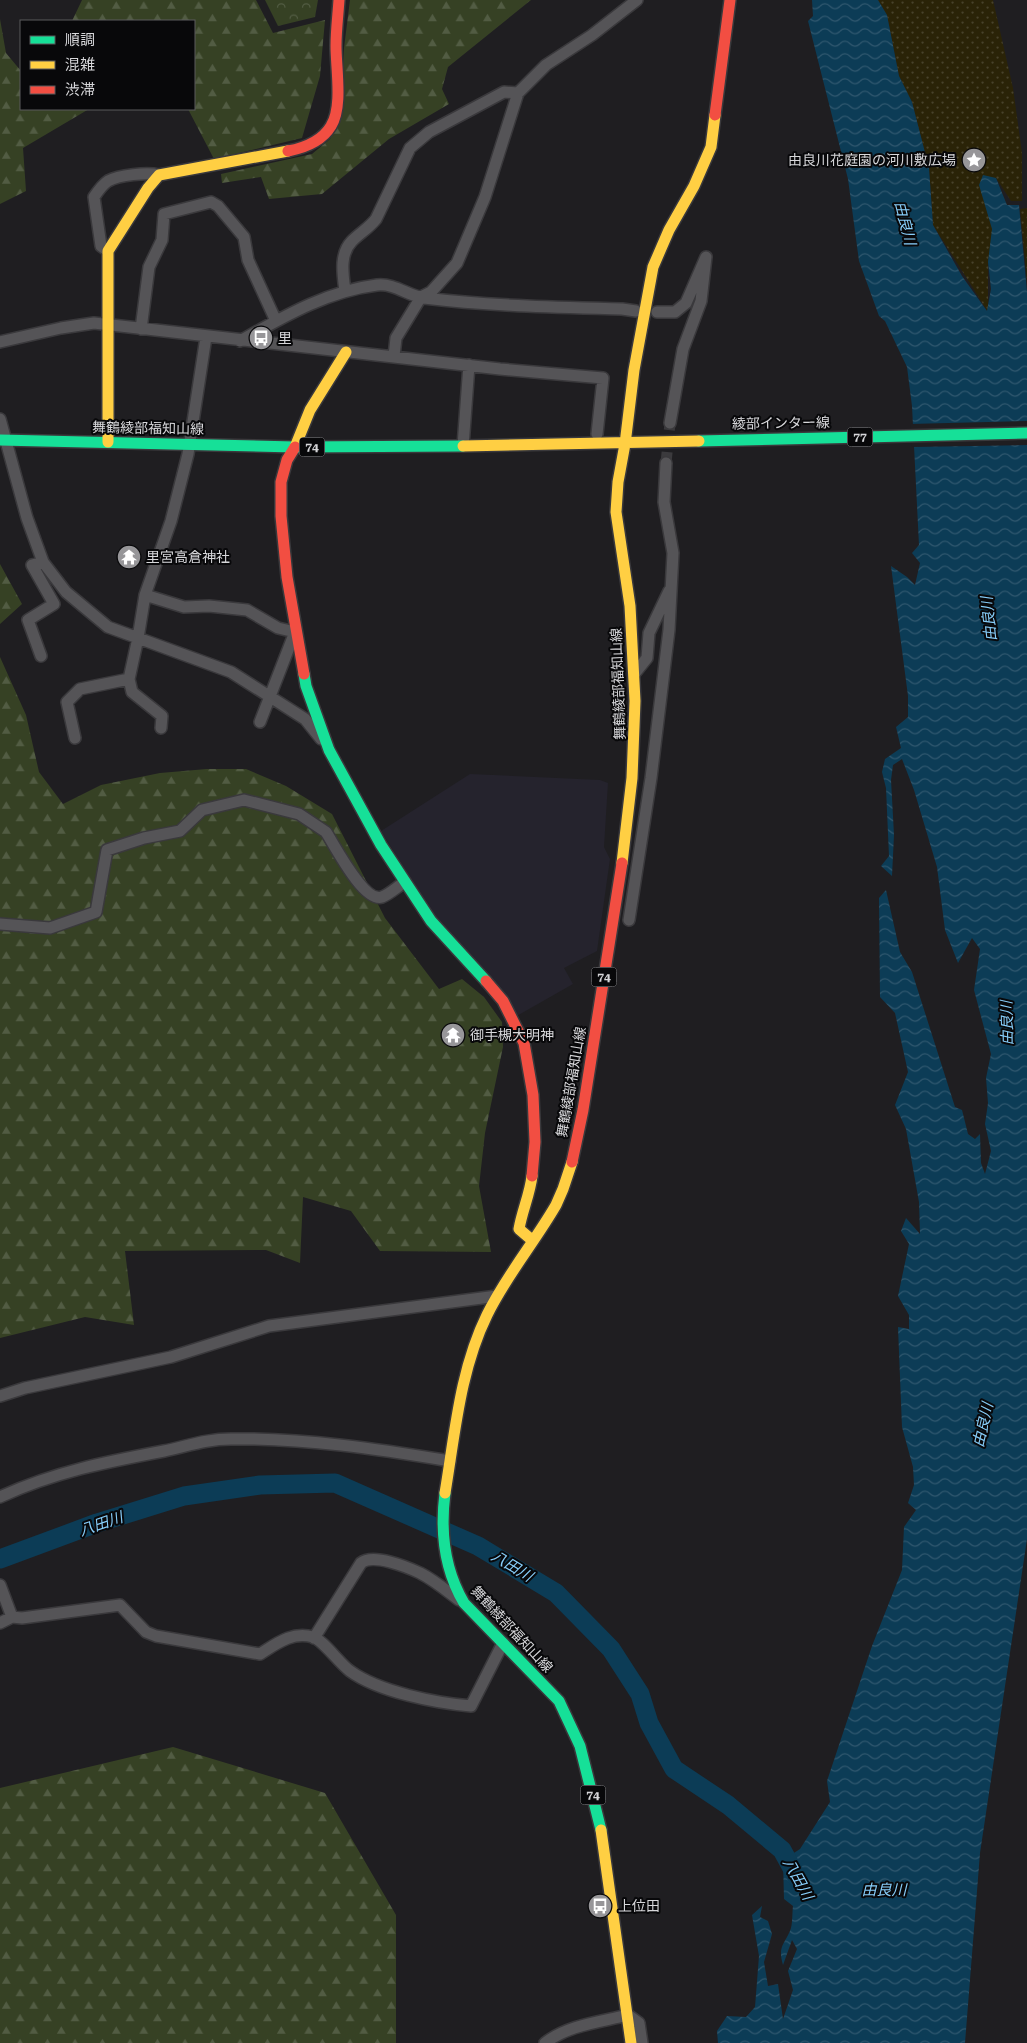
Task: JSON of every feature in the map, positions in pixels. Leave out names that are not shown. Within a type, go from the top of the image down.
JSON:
[{"type":"main road","points":[[108,442],[110,326],[108,251],[148,188],[159,175],[302,148],[317,140],[331,126],[338,100],[336,46],[339,0]]},
{"type":"main road","points":[[625,444],[634,370],[653,267],[669,230],[694,186],[711,148],[730,0]]},
{"type":"main road","points":[[295,447],[304,420],[325,383],[346,352]]},
{"type":"main road","name":"綾部インター線","points":[[625,444],[694,440],[1027,433]]},
{"type":"main road","name":"舞鶴綾部福知山線","points":[[3,440],[295,447],[625,444],[616,519],[629,592],[635,673],[634,758],[623,867],[569,1173],[555,1208],[497,1296],[476,1338],[462,1388],[450,1461],[442,1534],[445,1555],[456,1591],[464,1603],[559,1701],[580,1746],[603,1838],[631,2043]]},
{"type":"main road","name":"舞鶴綾部福知山線","points":[[295,447],[287,460],[280,482],[281,516],[295,632],[306,686],[329,750],[381,845],[431,921],[467,958],[503,1002],[524,1043],[532,1095],[535,1142],[531,1186],[520,1216],[519,1229],[533,1241]]},
{"type":"street","points":[[394,356],[396,338],[421,298],[431,292],[457,263],[485,197],[518,94],[546,65],[592,35],[637,0]]},
{"type":"street","points":[[345,291],[343,275],[344,253],[352,241],[369,228],[376,219],[410,148],[428,132],[504,92],[518,94]]},
{"type":"street","points":[[108,251],[101,246],[94,197],[102,185],[110,180],[149,172],[159,175]]},
{"type":"street","points":[[141,329],[149,267],[162,240],[164,214],[211,202],[218,206],[244,237],[248,260],[276,321]]},
{"type":"street","points":[[657,312],[675,312],[686,304],[706,257],[701,301],[683,349],[670,423]]},
{"type":"street","points":[[240,341],[323,298],[345,291],[379,285],[394,286],[421,298],[501,305],[636,311]]},
{"type":"street","points":[[0,342],[61,328],[94,323],[240,341],[603,378],[597,434]]},
{"type":"street","points":[[162,728],[162,716],[132,692],[129,679],[145,595],[170,521],[188,454],[206,337]]},
{"type":"street","points":[[463,446],[469,365]]},
{"type":"street","points":[[0,419],[3,440],[43,562],[66,592],[108,627],[231,672],[305,719],[329,750]]},
{"type":"street","points":[[629,920],[661,699],[669,630],[673,553],[664,502],[666,463]]},
{"type":"street","points":[[41,656],[28,620],[54,604],[32,565],[43,562]]},
{"type":"street","points":[[635,673],[647,658],[649,633],[671,585]]},
{"type":"street","points":[[145,595],[184,607],[209,606],[246,610],[278,628],[295,632],[260,722]]},
{"type":"street","points":[[75,738],[67,702],[80,689],[129,679]]},
{"type":"street","points":[[0,924],[50,928],[96,912],[107,850],[144,838],[180,831],[202,810],[244,800],[299,814],[321,828],[326,832],[362,888],[373,897],[382,897],[405,882]]},
{"type":"street","points":[[0,1396],[24,1388],[171,1357],[269,1326],[497,1296]]},
{"type":"street","points":[[0,1497],[62,1472],[166,1450],[203,1440],[231,1438],[343,1444],[450,1461]]},
{"type":"street","points":[[314,1638],[361,1562],[366,1559],[374,1558],[421,1574],[464,1603]]},
{"type":"street","points":[[2,1590],[12,1617]]},
{"type":"street","points":[[0,1623],[12,1617],[22,1618],[120,1605],[146,1632],[156,1636],[260,1654],[287,1638],[299,1636],[314,1638],[350,1671],[386,1688],[438,1703],[471,1706],[503,1642]]},
{"type":"street","points":[[545,2043],[555,2035],[567,2030],[628,2015],[639,2023],[642,2043]]},
{"type":"shaded area","points":[[470,774],[600,780],[608,783],[604,847],[610,859],[597,951],[564,968],[573,984],[515,1017],[438,922],[381,831]]},
{"type":"green space","points":[[82,0],[256,0],[273,33],[325,20],[320,76],[302,138],[214,159],[189,110],[195,110],[195,20],[72,20]]},
{"type":"green space","points":[[265,0],[318,0],[315,17],[278,26]]},
{"type":"green space","points":[[350,0],[531,0],[448,67],[442,89],[449,104],[389,139],[322,194],[269,199],[261,177],[222,183],[221,174],[312,154],[330,139],[341,113],[344,48]]},
{"type":"green space","points":[[0,19],[6,53],[20,70],[20,110],[87,110],[23,148],[26,191],[0,204]]},
{"type":"green space","points":[[0,564],[22,604],[0,624]]},
{"type":"green space","points":[[0,657],[26,715],[39,772],[63,804],[101,785],[160,773],[207,769],[246,769],[286,786],[332,814],[385,918],[439,989],[462,979],[484,997],[502,1022],[503,1047],[485,1133],[479,1186],[491,1252],[380,1251],[351,1211],[303,1197],[300,1263],[266,1250],[125,1251],[134,1325],[85,1317],[0,1338]]},
{"type":"green space","points":[[173,1747],[325,1793],[396,1915],[396,2043],[0,2043],[0,1788]]},
{"type":"sand","name":"由良川花庭園の河川敷広場","points":[[878,0],[993,0],[1013,88],[1022,153],[1022,201],[1011,201],[996,178],[987,212],[993,229],[988,262],[988,312],[933,225],[929,168],[912,102],[899,76],[887,15]]},
{"type":"sand","points":[[1027,208],[1027,282],[1020,209]]},
{"type":"water","name":"由良川","points":[[812,0],[878,0],[887,15],[899,76],[912,102],[929,168],[933,225],[962,276],[987,311],[991,289],[988,262],[992,229],[979,185],[983,175],[996,178],[1007,205],[1019,205],[1027,292],[1027,1539],[980,1853],[965,2043],[718,2043],[717,2031],[727,2016],[746,2017],[755,2007],[759,1956],[752,1915],[762,1906],[760,1917],[768,1921],[772,1934],[764,1962],[768,1986],[778,1984],[783,2019],[793,1990],[788,1971],[797,1949],[792,1940],[783,1965],[781,1950],[791,1928],[793,1906],[784,1899],[783,1860],[800,1849],[830,1802],[827,1781],[872,1646],[902,1570],[904,1527],[916,1510],[908,1503],[914,1485],[913,1467],[902,1427],[898,1327],[909,1329],[909,1315],[898,1296],[909,1244],[901,1231],[906,1218],[920,1234],[919,1202],[906,1129],[895,1105],[908,1072],[895,1013],[880,997],[879,898],[886,890],[900,952],[912,972],[955,1107],[962,1110],[968,1134],[975,1139],[980,1134],[981,1163],[985,1174],[991,1151],[985,1124],[988,1103],[986,1078],[991,1054],[974,990],[980,949],[972,938],[958,963],[945,930],[937,867],[914,790],[902,759],[893,765],[891,780],[894,835],[892,876],[881,866],[889,856],[886,788],[882,772],[885,759],[901,748],[896,727],[908,717],[908,696],[891,566],[915,585],[920,563],[912,553],[919,545],[912,406],[907,367],[885,321],[879,316],[859,261],[848,179],[808,21],[813,16]]},
{"type":"pier","points":[[1027,421],[1027,445],[912,447],[910,424]]},
{"type":"waterway","name":"八田川","points":[[0,1559],[97,1523],[184,1496],[260,1485],[335,1483],[478,1546],[556,1593],[611,1649],[640,1694],[649,1723],[674,1769],[728,1805],[782,1850],[799,1881]]},
{"type":"tunnel","points":[[666,463],[670,423]]},
{"type":"traffic: fast","points":[[699,441],[1027,433]]},
{"type":"traffic: fast","points":[[0,440],[295,447],[463,446]]},
{"type":"traffic: fast","points":[[304,674],[306,686],[329,750],[381,845],[431,921],[486,981]]},
{"type":"traffic: fast","points":[[445,1493],[443,1522],[445,1550],[457,1590],[464,1603],[559,1701],[580,1746],[601,1830]]},
{"type":"traffic: slow","points":[[625,444],[634,370],[653,267],[669,230],[694,186],[711,147],[715,115]]},
{"type":"traffic: slow","points":[[108,442],[108,251],[148,188],[159,175],[288,151]]},
{"type":"traffic: slow","points":[[295,447],[310,410],[346,352]]},
{"type":"traffic: slow","points":[[463,446],[699,441]]},
{"type":"traffic: slow","points":[[622,863],[632,778],[635,701],[630,606],[616,512],[618,482],[625,444]]},
{"type":"traffic: slow","points":[[445,1493],[464,1380],[478,1336],[487,1315],[503,1287],[556,1205],[572,1162]]},
{"type":"traffic: slow","points":[[532,1176],[519,1229],[533,1241]]},
{"type":"traffic: slow","points":[[601,1830],[631,2043]]},
{"type":"traffic: jam","points":[[288,151],[306,146],[318,140],[331,126],[335,118],[338,98],[336,46],[339,0]]},
{"type":"traffic: jam","points":[[715,115],[730,0]]},
{"type":"traffic: jam","points":[[295,447],[287,460],[281,482],[281,516],[287,577],[304,674]]},
{"type":"traffic: jam","points":[[572,1162],[583,1110],[622,863]]},
{"type":"traffic: jam","points":[[486,981],[503,1001],[524,1043],[533,1095],[535,1142],[532,1176]]},
{"type":"place","name":"由良川花庭園の河川敷広場","points":[[974,160]]},
{"type":"place","name":"里","points":[[261,338]]},
{"type":"place","name":"里宮高倉神社","points":[[129,557]]},
{"type":"place","name":"御手槻大明神","points":[[453,1035]]},
{"type":"place","name":"上位田","points":[[600,1906]]}]
